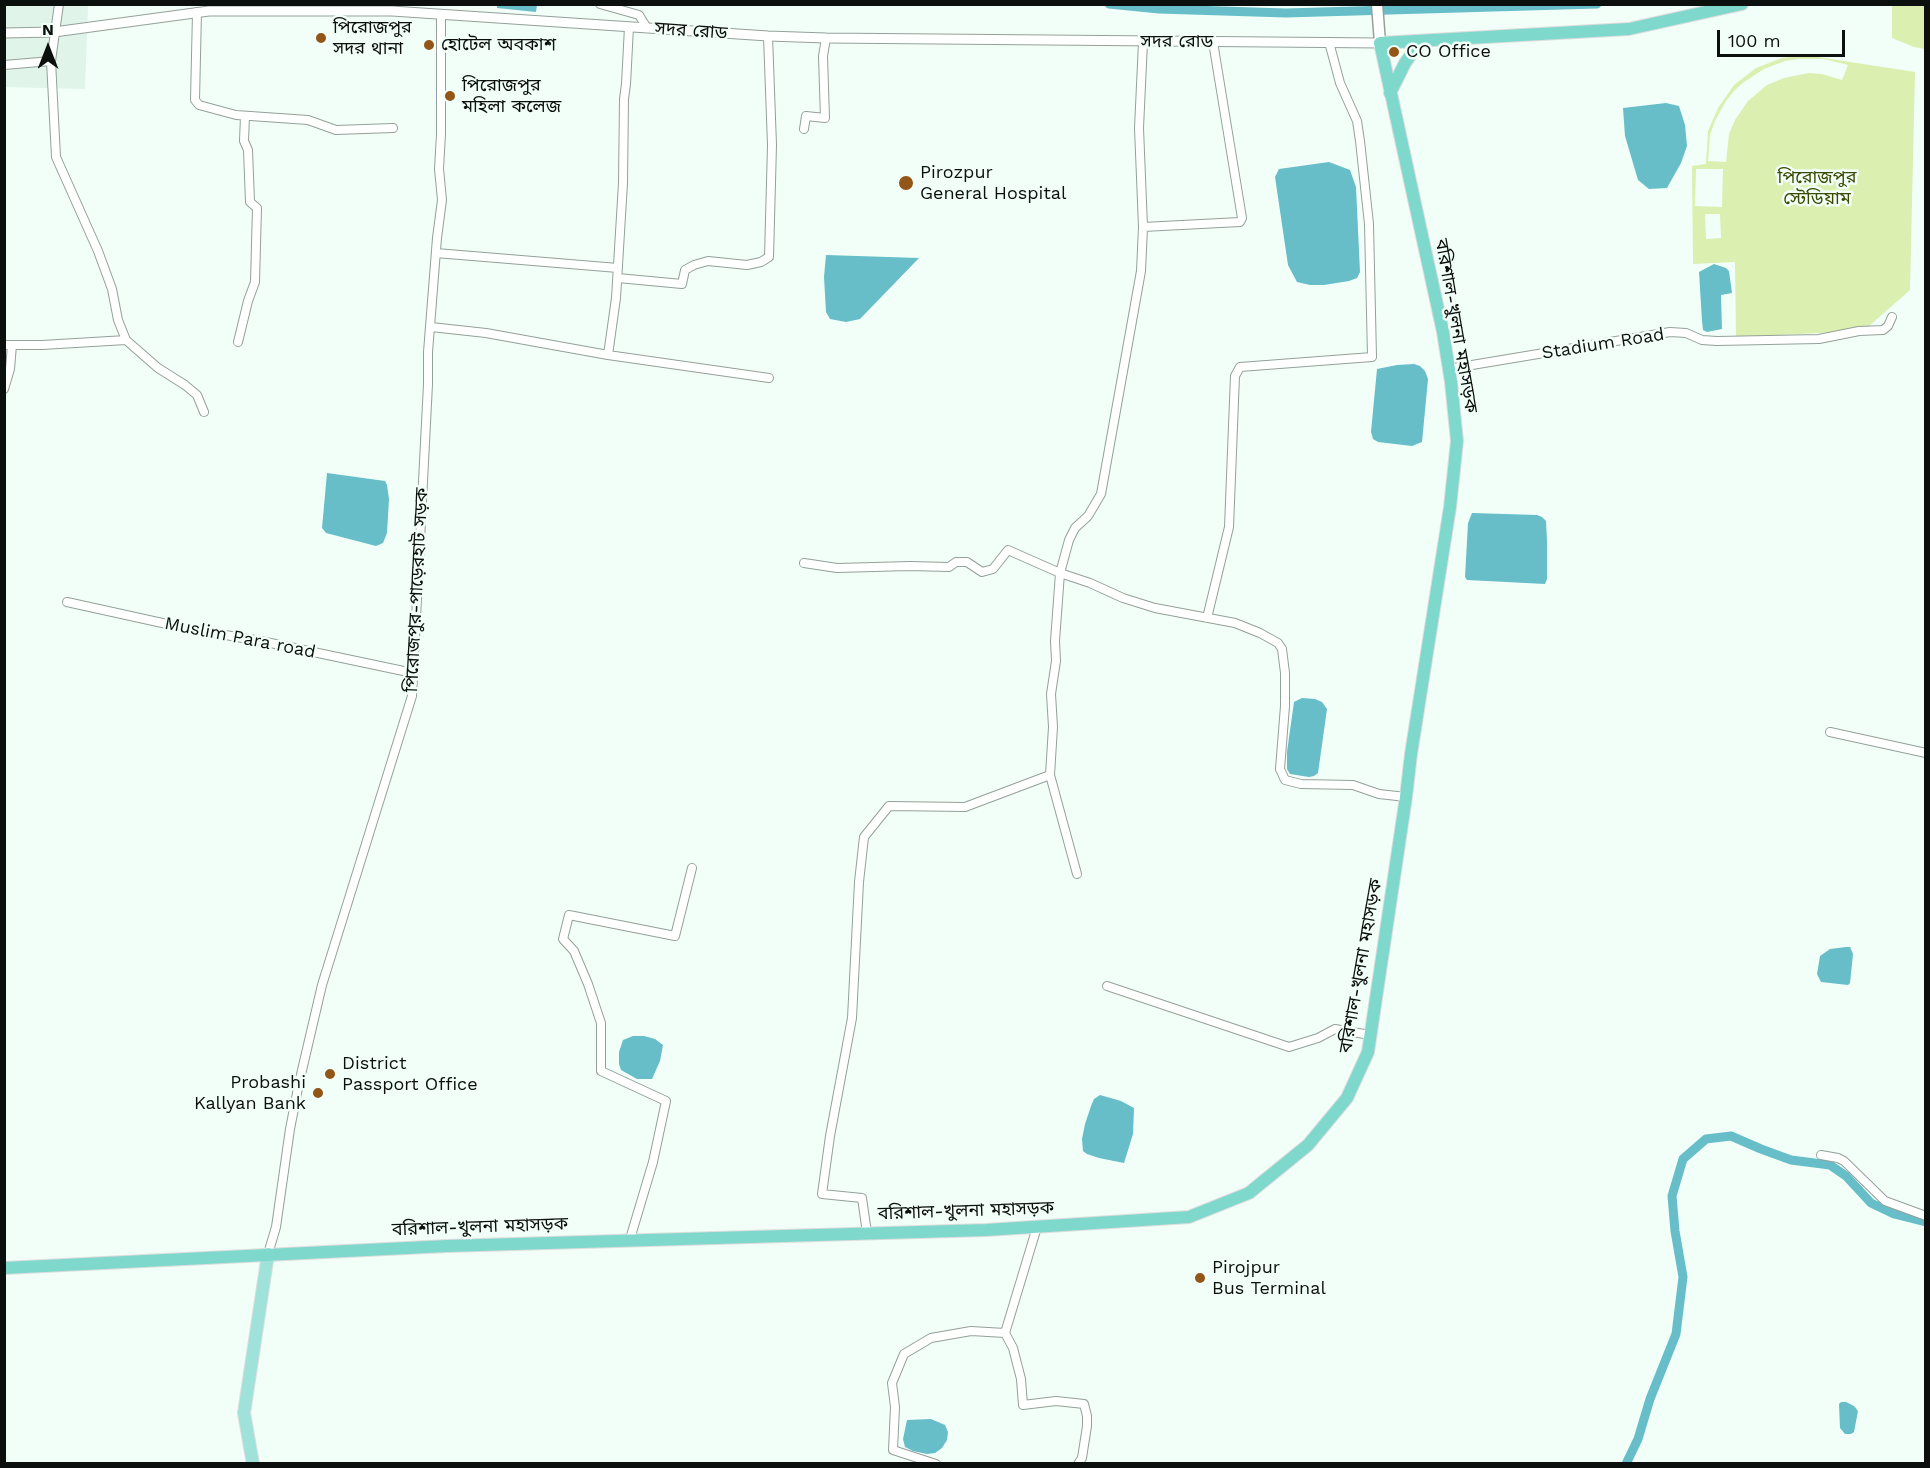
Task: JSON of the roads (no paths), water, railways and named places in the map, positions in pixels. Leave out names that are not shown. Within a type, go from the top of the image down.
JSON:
[{"type":"highway","points":[[1380,43],[1629,29],[1742,4]]},
{"type":"highway","points":[[1390,93],[1405,63],[1421,41]]},
{"type":"highway","name":"বরিশাল-খুলনা মহাসড়ক","points":[[4,1268],[630,1239],[986,1230],[1189,1217],[1249,1193],[1308,1145],[1347,1098],[1368,1052],[1407,798],[1411,754],[1450,507],[1456,441],[1455,411],[1443,332],[1380,43]]},
{"type":"main road","points":[[1377,4],[1380,43]]},
{"type":"main road","points":[[253,1464],[244,1413],[268,1254]]},
{"type":"street","points":[[59,4],[51,61],[56,157],[99,250],[112,290],[118,320],[126,340],[158,368],[197,395],[204,412]]},
{"type":"street","points":[[600,4],[639,15],[647,28]]},
{"type":"street","name":"সদর রোড","points":[[4,33],[54,32],[197,12],[292,8],[392,11],[441,16],[826,39],[1380,43]]},
{"type":"street","points":[[197,12],[195,100],[199,105],[222,113],[308,120],[336,130],[393,128]]},
{"type":"street","name":"পিরোজপুর-পাড়েরহাট সড়ক","points":[[268,1254],[276,1227],[288,1140],[299,1083],[322,985],[412,696],[428,352],[442,200],[439,169],[441,16]]},
{"type":"street","points":[[608,355],[618,278],[623,183],[624,99],[629,27]]},
{"type":"street","points":[[618,278],[682,284],[685,270],[694,265],[708,261],[747,265],[761,262],[769,257],[772,145],[768,36]]},
{"type":"street","points":[[804,129],[806,116],[825,118],[823,56],[826,39]]},
{"type":"street","points":[[1077,874],[1050,775],[1053,727],[1051,694],[1056,661],[1055,641],[1060,573],[1069,540],[1075,528],[1088,516],[1101,494],[1142,263],[1139,128],[1143,42]]},
{"type":"street","points":[[1143,227],[1240,222],[1242,218],[1213,42]]},
{"type":"street","points":[[1207,618],[1229,527],[1234,376],[1240,367],[1372,357],[1369,224],[1360,141],[1355,115],[1340,83],[1329,42]]},
{"type":"street","points":[[4,64],[51,61]]},
{"type":"street","points":[[238,342],[255,282],[257,208],[250,202],[248,150],[244,141],[245,116]]},
{"type":"street","points":[[436,253],[618,267]]},
{"type":"street","name":"Stadium Road","points":[[1448,369],[1670,332],[1686,333],[1702,340],[1717,341],[1819,339],[1859,331],[1883,330],[1893,317]]},
{"type":"street","points":[[430,327],[486,333],[608,355],[769,378]]},
{"type":"street","points":[[4,389],[10,369],[8,345],[126,340]]},
{"type":"street","points":[[804,563],[837,568],[949,567],[956,562],[967,562],[982,572],[993,569],[1008,550],[1060,573],[1155,608],[1235,623],[1260,633],[1282,649],[1285,706],[1280,769],[1285,780],[1301,784],[1353,785],[1379,794],[1407,798]]},
{"type":"street","name":"Muslim Para road","points":[[67,602],[413,673]]},
{"type":"street","points":[[1830,732],[1926,753]]},
{"type":"street","points":[[867,1233],[862,1198],[822,1194],[830,1136],[852,1018],[859,882],[864,837],[889,806],[965,807],[1050,775]]},
{"type":"street","points":[[630,1239],[653,1162],[666,1101],[600,1071],[601,1023],[574,951],[563,939],[569,915],[675,936],[692,868]]},
{"type":"street","points":[[1107,986],[1289,1047],[1318,1038],[1335,1029],[1370,1035]]},
{"type":"street","points":[[1821,1155],[1844,1161],[1885,1201],[1926,1215]]},
{"type":"street","points":[[1038,1227],[1005,1333],[1013,1348],[1021,1379],[1023,1405],[1056,1401],[1084,1404],[1087,1416],[1083,1451],[1078,1464]]},
{"type":"street","points":[[936,1464],[893,1450],[895,1407],[892,1383],[904,1354],[931,1338],[972,1331],[1005,1333]]},
{"type":"water","points":[[497,4],[537,5],[536,12],[497,8]]},
{"type":"water","points":[[1666,103],[1679,106],[1685,125],[1687,146],[1681,163],[1667,188],[1649,189],[1638,180],[1625,136],[1623,108]]},
{"type":"water","points":[[1329,162],[1350,170],[1356,187],[1360,272],[1357,278],[1349,281],[1310,285],[1297,282],[1288,265],[1275,177],[1279,169]]},
{"type":"water","points":[[826,255],[919,258],[860,319],[846,322],[830,319],[826,312],[824,277]]},
{"type":"water","points":[[1714,264],[1729,271],[1732,293],[1721,295],[1722,329],[1707,332],[1703,330],[1699,272]]},
{"type":"water","points":[[1414,364],[1425,371],[1428,379],[1422,442],[1412,446],[1378,442],[1373,439],[1371,432],[1377,369]]},
{"type":"water","points":[[327,473],[385,481],[389,499],[387,533],[383,543],[376,546],[326,533],[322,528]]},
{"type":"water","points":[[1472,513],[1542,517],[1546,521],[1547,541],[1545,584],[1467,580],[1465,577],[1468,523]]},
{"type":"water","points":[[1302,698],[1322,702],[1327,709],[1318,773],[1309,777],[1290,774],[1287,769],[1294,702]]},
{"type":"water","points":[[1850,947],[1853,954],[1850,983],[1848,985],[1821,982],[1817,974],[1820,956],[1830,949]]},
{"type":"water","points":[[633,1036],[655,1039],[663,1045],[660,1061],[652,1079],[637,1079],[621,1070],[619,1052],[623,1040]]},
{"type":"water","points":[[1100,1095],[1121,1101],[1134,1108],[1133,1134],[1124,1163],[1099,1158],[1083,1151],[1082,1139],[1085,1124],[1094,1099]]},
{"type":"water","points":[[1841,1402],[1854,1406],[1858,1411],[1854,1432],[1851,1434],[1845,1434],[1840,1428],[1839,1404]]},
{"type":"water","points":[[931,1419],[945,1425],[948,1432],[947,1440],[942,1448],[935,1453],[927,1454],[905,1447],[903,1439],[907,1420]]},
{"type":"waterway","points":[[1109,4],[1159,9],[1286,13],[1597,4]]},
{"type":"waterway","points":[[1626,1464],[1638,1439],[1650,1399],[1676,1334],[1683,1277],[1672,1196],[1683,1159],[1706,1139],[1731,1136],[1791,1160],[1830,1165],[1846,1176],[1871,1203],[1894,1214],[1926,1222]]},
{"type":"place","name":"পিরোজপুর সদর থানা","points":[[321,38]]},
{"type":"place","name":"হোটেল অবকাশ","points":[[429,45]]},
{"type":"place","name":"CO Office","points":[[1394,52]]},
{"type":"place","name":"পিরোজপুর মহিলা কলেজ","points":[[450,96]]},
{"type":"place","name":"Pirozpur General Hospital","points":[[906,183]]},
{"type":"place","name":"District Passport Office","points":[[330,1074]]},
{"type":"place","name":"Probashi Kallyan Bank","points":[[318,1093]]},
{"type":"place","name":"Pirojpur Bus Terminal","points":[[1200,1278]]},
{"type":"park label","name":"পিরোজপুর স্টেডিয়াম","points":[[1817,188]]}]
